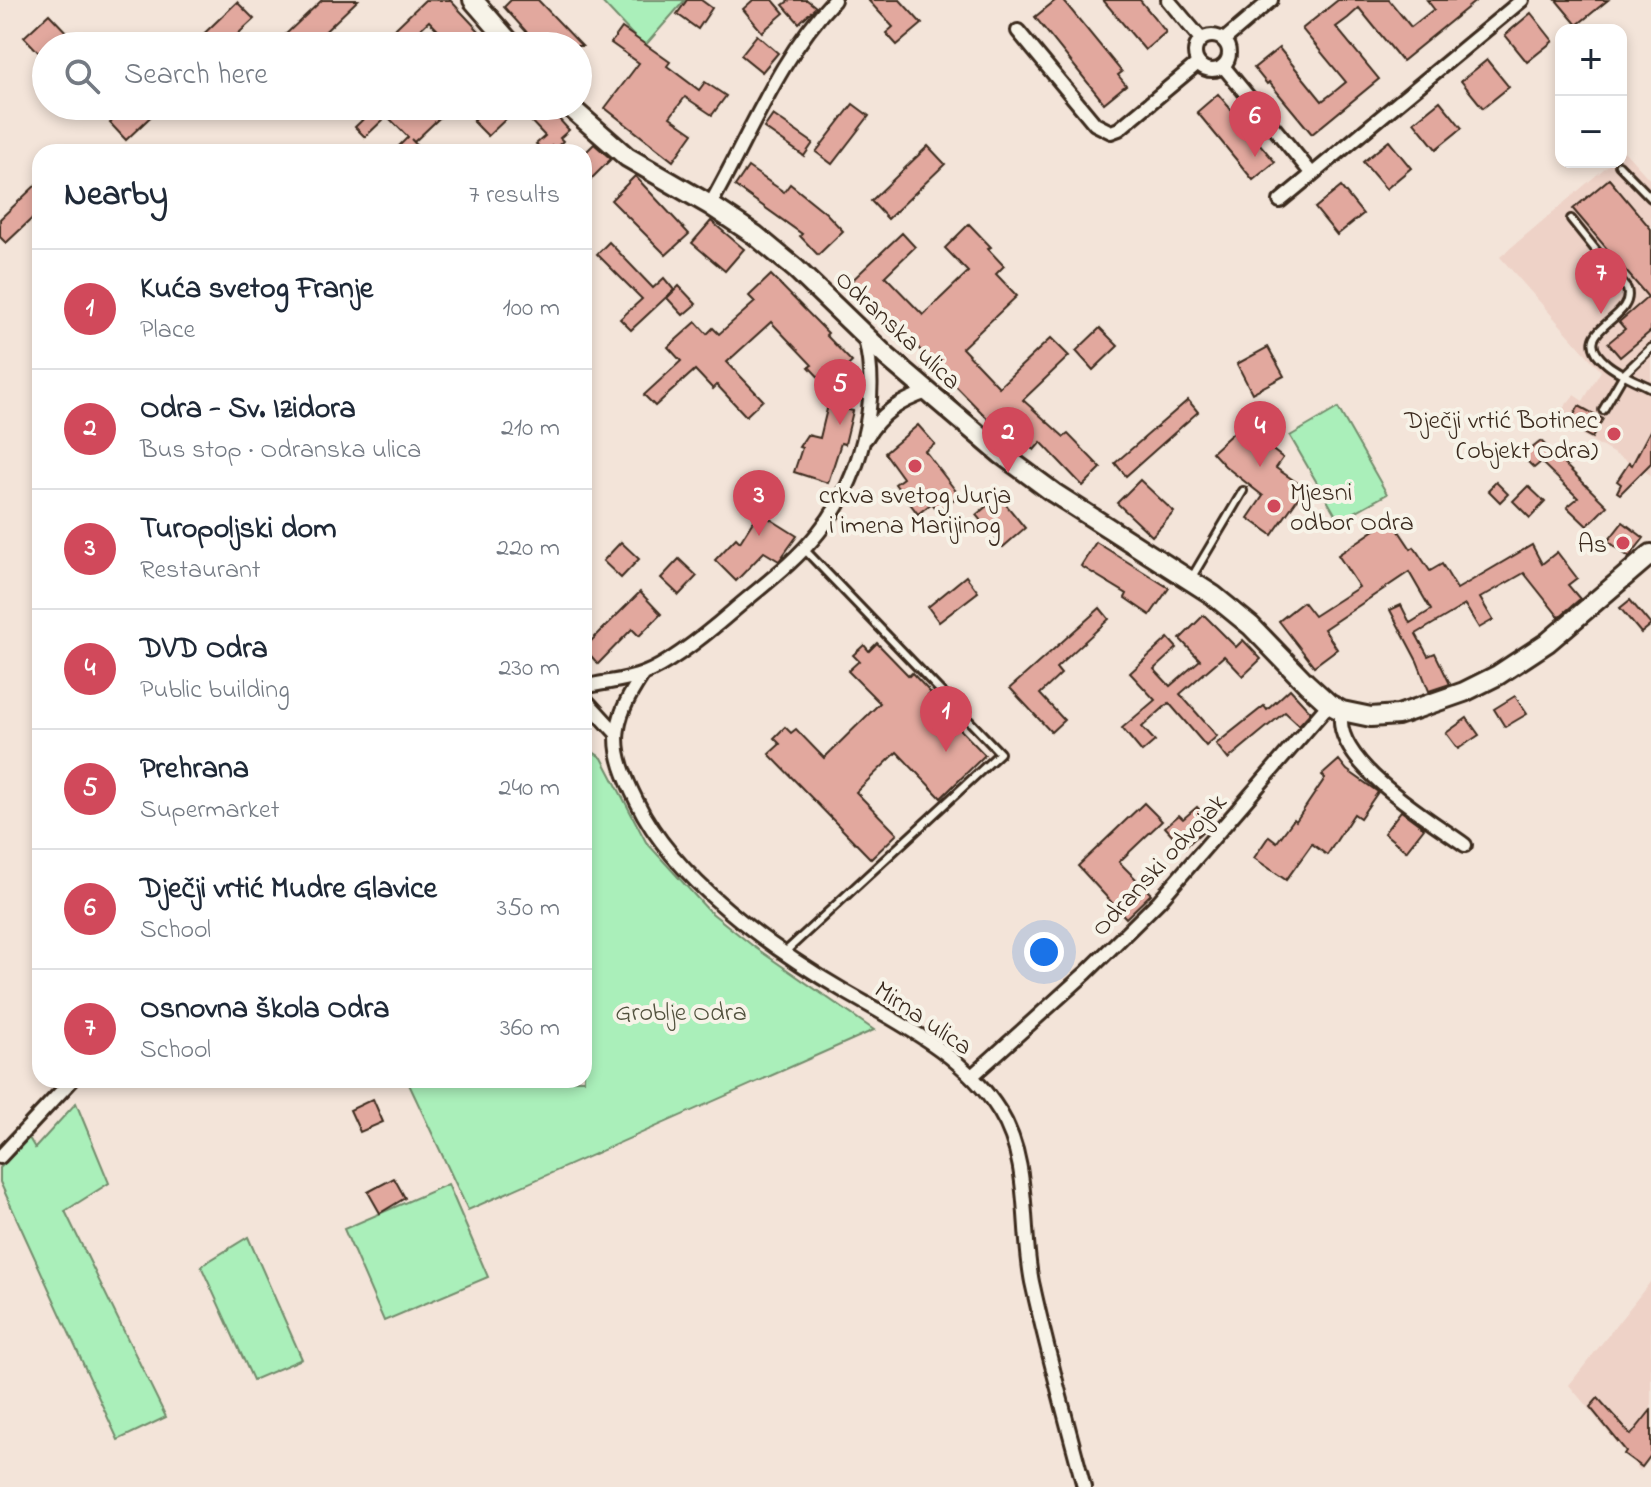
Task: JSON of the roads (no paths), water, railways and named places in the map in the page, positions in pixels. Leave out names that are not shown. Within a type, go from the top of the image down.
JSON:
[{"type":"street","points":[[473,0],[501,32]]},
{"type":"street","points":[[710,205],[743,148],[771,86],[809,27],[834,0]]},
{"type":"street","points":[[1168,0],[1201,39]]},
{"type":"street","points":[[1224,40],[1271,0]]},
{"type":"street","points":[[1280,201],[1522,0]]},
{"type":"street","points":[[1018,31],[1095,124],[1111,132],[1119,129],[1198,63]]},
{"type":"street","points":[[1201,39],[1215,36],[1224,40]]},
{"type":"street","points":[[1201,39],[1195,53],[1198,63],[1207,69],[1223,66]]},
{"type":"street","points":[[1223,66],[1228,56],[1224,40]]},
{"type":"street","points":[[1223,66],[1312,174]]},
{"type":"street","name":"Odranska ulica","points":[[585,120],[627,157],[710,205],[785,260],[927,392],[1027,474],[1191,580],[1251,626],[1336,708]]},
{"type":"street","points":[[592,685],[643,674],[667,660],[721,621],[804,549],[819,532],[842,498],[866,423],[871,373],[864,336]]},
{"type":"street","points":[[860,448],[888,411],[902,401],[927,392]]},
{"type":"street","points":[[1465,845],[1392,792],[1365,768],[1344,737],[1336,708],[1371,717],[1398,715],[1464,692],[1498,675],[1548,642],[1651,554]]},
{"type":"street","name":"Mirna ulica","points":[[643,674],[628,696],[620,716],[617,755],[645,818],[671,854],[711,895],[785,952],[920,1035],[972,1076],[999,1110],[1016,1149],[1032,1280],[1084,1487]]},
{"type":"street","points":[[592,707],[617,734]]},
{"type":"street","name":"Odranski odvojak","points":[[972,1076],[1086,973],[1159,901],[1336,708]]},
{"type":"street","points":[[0,1157],[65,1088]]},
{"type":"lane","points":[[1622,168],[1651,198]]},
{"type":"lane","points":[[1571,219],[1627,289],[1629,297],[1627,306],[1597,331],[1594,347],[1599,357],[1651,388]]},
{"type":"lane","points":[[1603,410],[1624,374],[1651,348]]},
{"type":"lane","points":[[1191,580],[1243,491]]},
{"type":"lane","points":[[785,952],[1000,753],[804,549]]},
{"type":"place","name":"Dječji vrtić Mudre Glavice","points":[[1255,157]]},
{"type":"place","name":"Osnovna škola Odra","points":[[1601,314]]},
{"type":"place","name":"Prehrana","points":[[840,425]]},
{"type":"place","name":"Dječji vrtić Botinec (objekt Odra)","points":[[1614,434]]},
{"type":"place","name":"crkva svetog Jurja i imena Marijinog","points":[[915,466]]},
{"type":"place","name":"DVD Odra","points":[[1260,467]]},
{"type":"place","name":"Odra - Sv. Izidora","points":[[1008,473]]},
{"type":"place","name":"Mjesni odbor Odra","points":[[1274,506]]},
{"type":"place","name":"Turopoljski dom","points":[[759,536]]},
{"type":"place","name":"As","points":[[1623,543]]},
{"type":"place","name":"Kuća svetog Franje","points":[[946,752]]},
{"type":"park label","name":"Groblje Odra","points":[[681,1011]]}]
